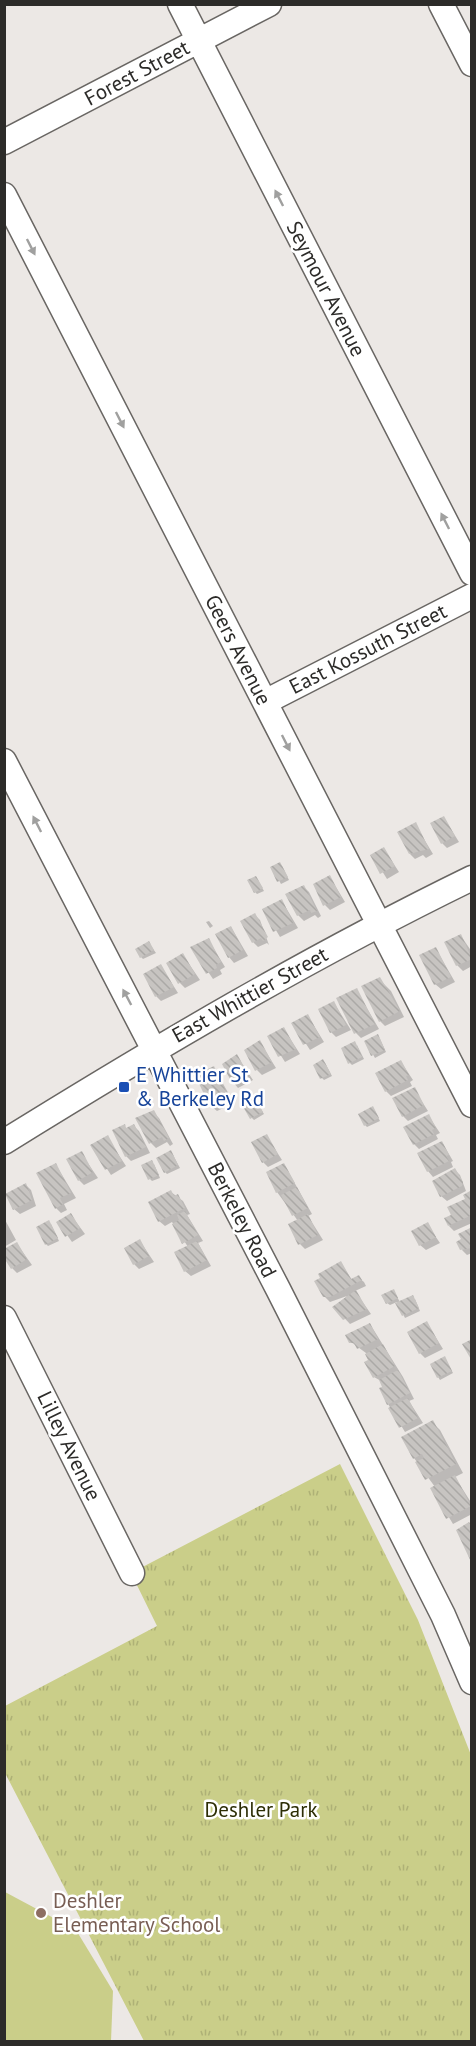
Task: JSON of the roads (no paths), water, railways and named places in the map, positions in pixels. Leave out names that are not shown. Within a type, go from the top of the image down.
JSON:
[{"type":"street","name":"Seymour Avenue","points":[[180,4],[471,573]]},
{"type":"street","name":"Forest Street","points":[[4,142],[269,4]]},
{"type":"street","points":[[441,4],[471,64]]},
{"type":"street","name":"Geers Avenue","points":[[4,195],[471,1105]]},
{"type":"street","name":"East Kossuth Street","points":[[265,702],[471,596]]},
{"type":"street","name":"Berkeley Road","points":[[4,760],[443,1615],[471,1682]]},
{"type":"street","name":"East Whittier Street","points":[[4,1142],[154,1049],[252,992],[471,878]]},
{"type":"street","name":"Lilley Avenue","points":[[4,1318],[132,1573]]},
{"type":"place","name":"E Whittier St & Berkeley Rd","points":[[124,1087]]},
{"type":"place","name":"Deshler Elementary School","points":[[41,1913]]},
{"type":"park label","name":"Deshler Park","points":[[261,1810]]}]
